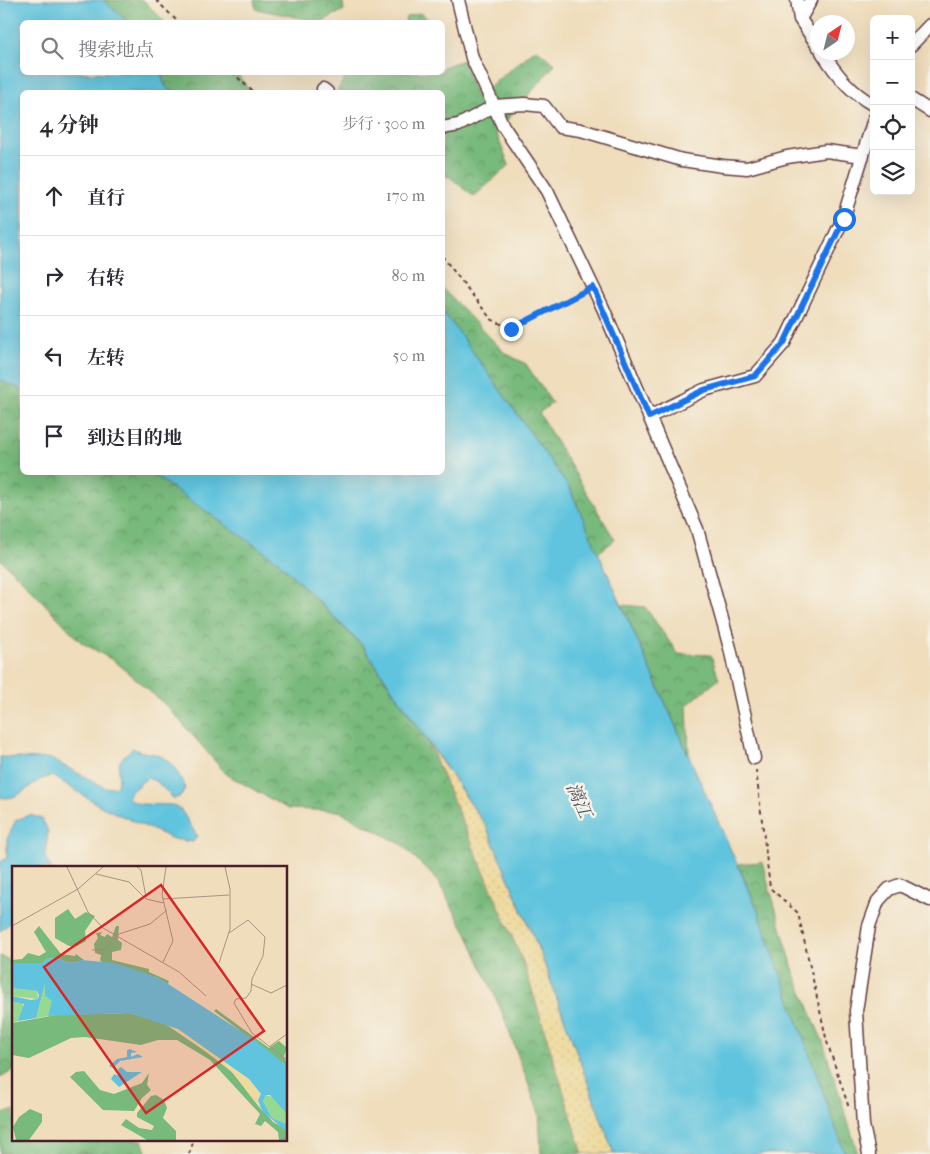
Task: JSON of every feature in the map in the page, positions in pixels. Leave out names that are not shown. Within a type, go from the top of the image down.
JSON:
[{"type":"street","points":[[458,0],[472,58],[503,126],[547,191],[593,287],[697,529],[730,648],[754,758]]},
{"type":"street","points":[[797,0],[800,19],[810,34]]},
{"type":"street","points":[[800,19],[811,0]]},
{"type":"street","points":[[915,41],[930,24]]},
{"type":"street","points":[[827,60],[835,73],[858,97],[870,103]]},
{"type":"street","points":[[915,102],[930,111]]},
{"type":"street","points":[[445,127],[459,125],[494,106],[524,104],[544,106],[560,127],[581,130],[682,160],[747,168],[786,157],[826,151],[863,156]]},
{"type":"street","points":[[649,417],[704,390],[755,376],[784,343],[844,219],[870,132]]},
{"type":"street","points":[[869,1154],[863,1126],[856,1011],[869,926],[878,901],[889,889],[900,885],[930,900]]},
{"type":"path","points":[[156,0],[176,20]]},
{"type":"path","points":[[235,75],[251,90]]},
{"type":"path","points":[[445,260],[491,319],[511,329],[593,287]]},
{"type":"path","points":[[754,758],[770,888],[798,913],[828,1042],[851,1116]]},
{"type":"path","points":[[189,1154],[193,1142]]},
{"type":"green space","points":[[103,0],[143,0],[163,20],[126,20]]},
{"type":"green space","points":[[254,0],[342,0],[344,10],[325,20],[311,20],[256,9]]},
{"type":"green space","points":[[420,13],[429,20],[405,20],[406,17]]},
{"type":"green space","points":[[536,49],[555,64],[496,133],[509,165],[474,197],[450,177],[445,176],[445,90],[338,90],[346,75],[445,75],[445,66],[463,60],[476,97]]},
{"type":"green space","points":[[162,75],[238,75],[249,90],[171,90],[165,86]]},
{"type":"green space","points":[[445,291],[505,353],[526,364],[552,403],[539,413],[615,540],[598,553],[569,487],[445,315]]},
{"type":"green space","points":[[0,380],[20,389],[20,475],[154,475],[279,562],[363,647],[429,744],[524,964],[583,1154],[541,1154],[539,1113],[502,1012],[468,936],[437,880],[401,844],[339,811],[288,809],[226,774],[169,708],[116,662],[81,642],[0,559]]},
{"type":"green space","points":[[622,605],[645,607],[678,654],[711,655],[719,679],[687,705],[689,756]]},
{"type":"green space","points":[[762,862],[794,972],[823,1042],[858,1154],[845,1154],[758,911],[738,864]]},
{"type":"green space","points":[[0,956],[12,961],[12,1071],[0,1078]]},
{"type":"green space","points":[[12,1111],[12,1142],[143,1142],[147,1154],[0,1154],[0,1115]]},
{"type":"sand","points":[[429,744],[486,826],[540,952],[614,1154],[583,1154],[524,964]]},
{"type":"water","points":[[0,0],[103,0],[126,20],[20,20],[20,75],[162,75],[165,86],[171,90],[20,90],[20,389],[0,380]]},
{"type":"water","name":"漓江","points":[[445,315],[569,487],[758,911],[845,1154],[614,1154],[540,952],[486,826],[363,646],[279,562],[154,475],[445,475]]},
{"type":"water","points":[[133,748],[166,759],[177,772],[185,788],[181,796],[174,799],[156,781],[147,778],[128,794],[129,799],[139,804],[172,805],[181,810],[197,836],[193,842],[173,839],[102,807],[53,777],[36,782],[13,797],[0,797],[0,757],[49,758],[106,788],[116,787],[120,763]]},
{"type":"water","points":[[30,815],[42,819],[48,831],[45,858],[49,866],[12,866],[12,922],[0,931],[0,862],[7,858],[7,839],[16,820]]},
{"type":"route","points":[[511,329],[593,287],[649,417],[704,390],[755,376],[784,343],[844,219]]}]
